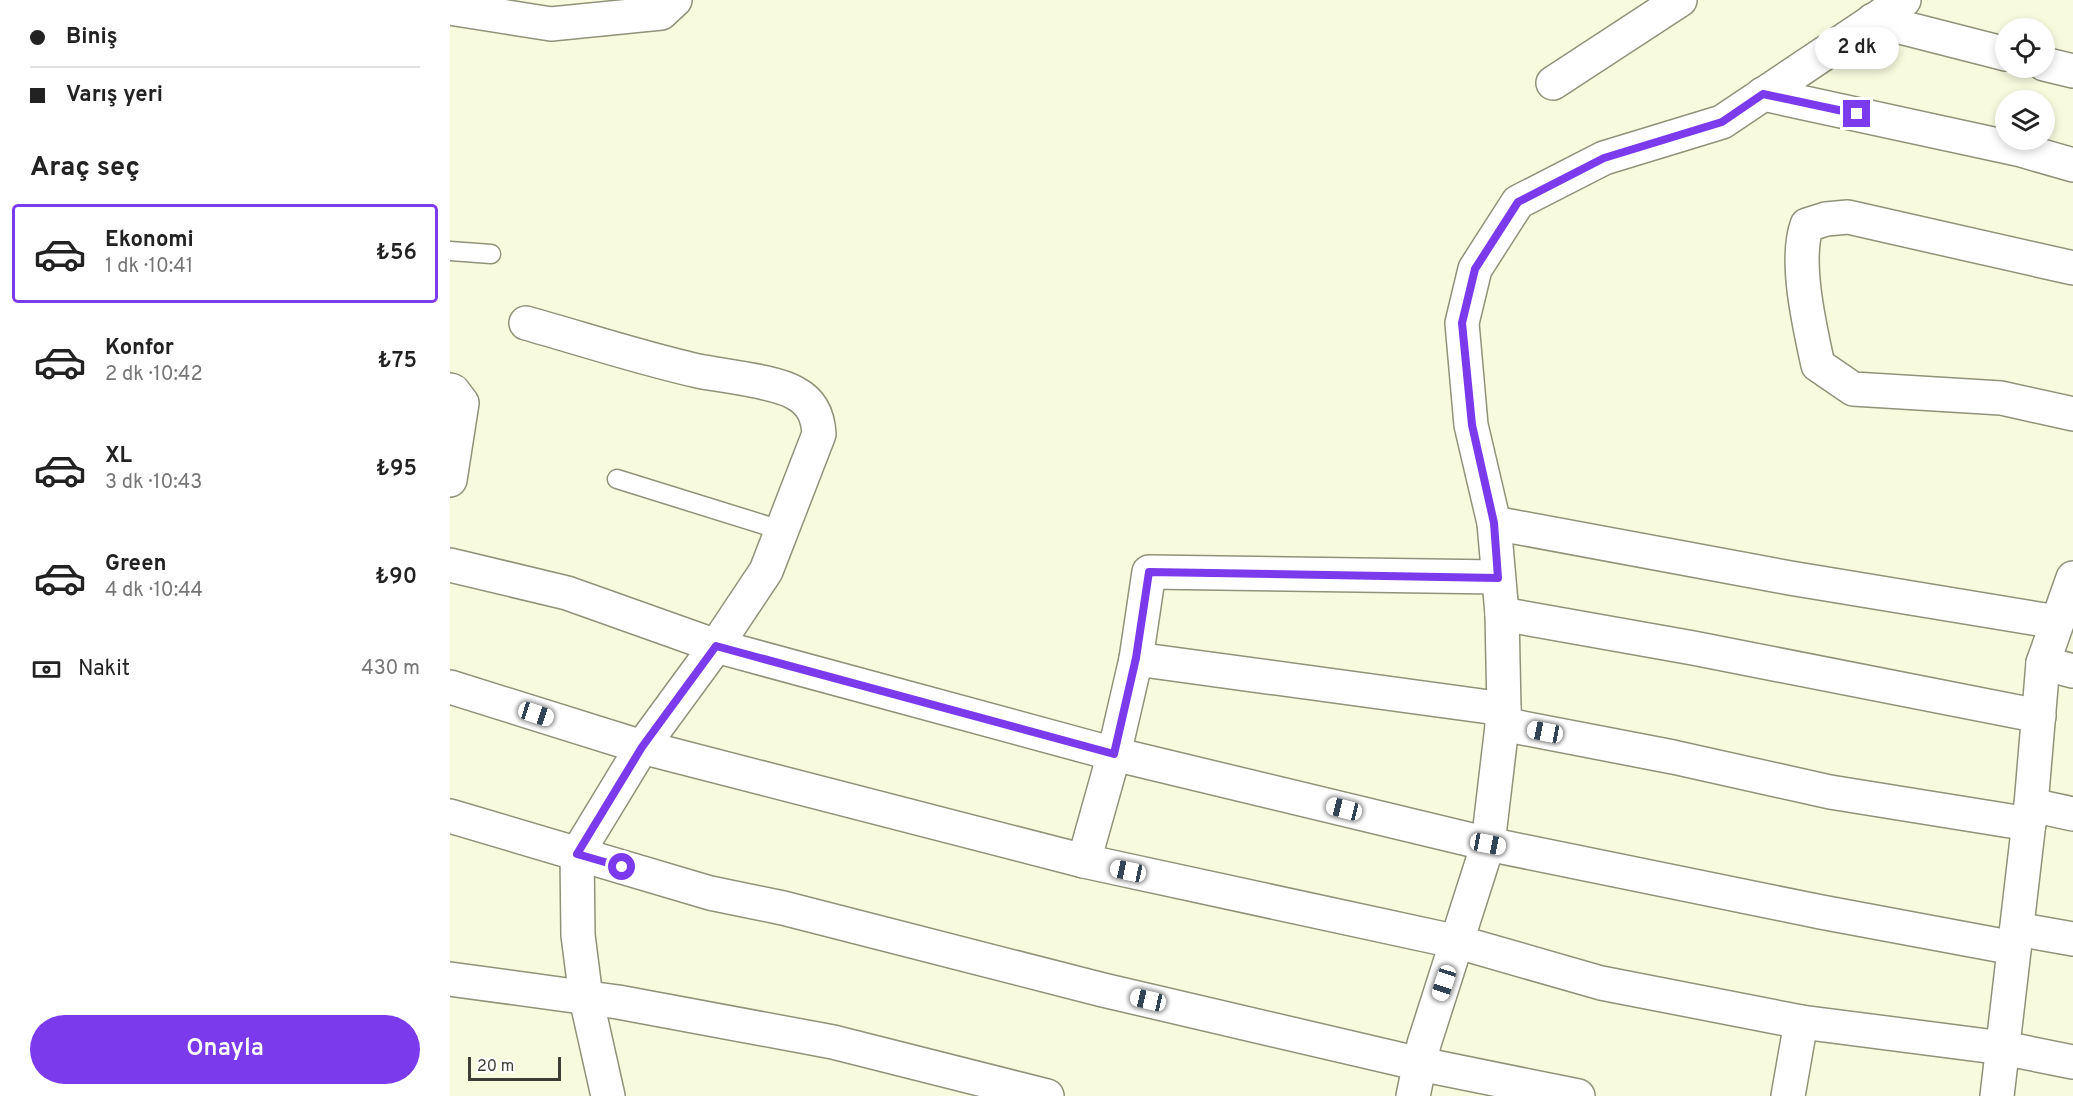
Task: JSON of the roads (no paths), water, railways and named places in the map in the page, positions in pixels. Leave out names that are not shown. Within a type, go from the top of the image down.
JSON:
[{"type":"street","points":[[450,8],[551,24],[661,13],[675,0]]},
{"type":"street","points":[[1553,83],[1680,0]]},
{"type":"street","points":[[1413,1096],[1424,1044],[1488,844],[1503,716],[1502,614],[1494,523],[1472,425],[1462,323],[1475,269],[1518,202],[1604,158],[1722,122],[1904,0]]},
{"type":"street","points":[[1873,20],[1995,51]]},
{"type":"street","points":[[2055,67],[2073,71]]},
{"type":"street","points":[[1763,94],[2021,150],[2073,165]]},
{"type":"street","points":[[2073,268],[1848,217],[1826,219],[1807,225],[1802,238],[1805,307],[1818,365],[1853,389],[2001,398],[2073,414]]},
{"type":"street","points":[[526,323],[695,370],[783,387],[804,398],[812,407],[816,415],[819,434],[766,571],[716,646],[642,747],[577,854],[578,936],[586,998],[608,1096]]},
{"type":"street","points":[[450,390],[462,403],[450,480]]},
{"type":"street","points":[[1494,523],[1790,578],[2057,622]]},
{"type":"street","points":[[450,565],[567,593],[716,646],[1114,754],[1488,844],[1832,914],[2016,938],[2073,939]]},
{"type":"street","points":[[1084,861],[1114,754],[1136,658],[1149,572],[1498,578]]},
{"type":"street","points":[[1997,1096],[2030,814],[2039,716],[2058,667],[2057,622],[2073,578]]},
{"type":"street","points":[[1502,614],[1694,648],[2039,716]]},
{"type":"street","points":[[1136,658],[1503,716],[1830,792],[2030,814],[2073,814]]},
{"type":"street","points":[[450,687],[642,747],[1084,861],[1458,942],[1601,982],[1801,1022],[2003,1048],[2073,1062]]},
{"type":"street","points":[[450,816],[710,893],[783,908],[1103,990],[1420,1064],[1578,1096]]},
{"type":"street","points":[[450,979],[586,998],[833,1042],[1047,1096]]},
{"type":"street","points":[[1788,1096],[1801,1022]]},
{"type":"lane","points":[[450,251],[490,254]]},
{"type":"lane","points":[[617,479],[782,530]]}]
